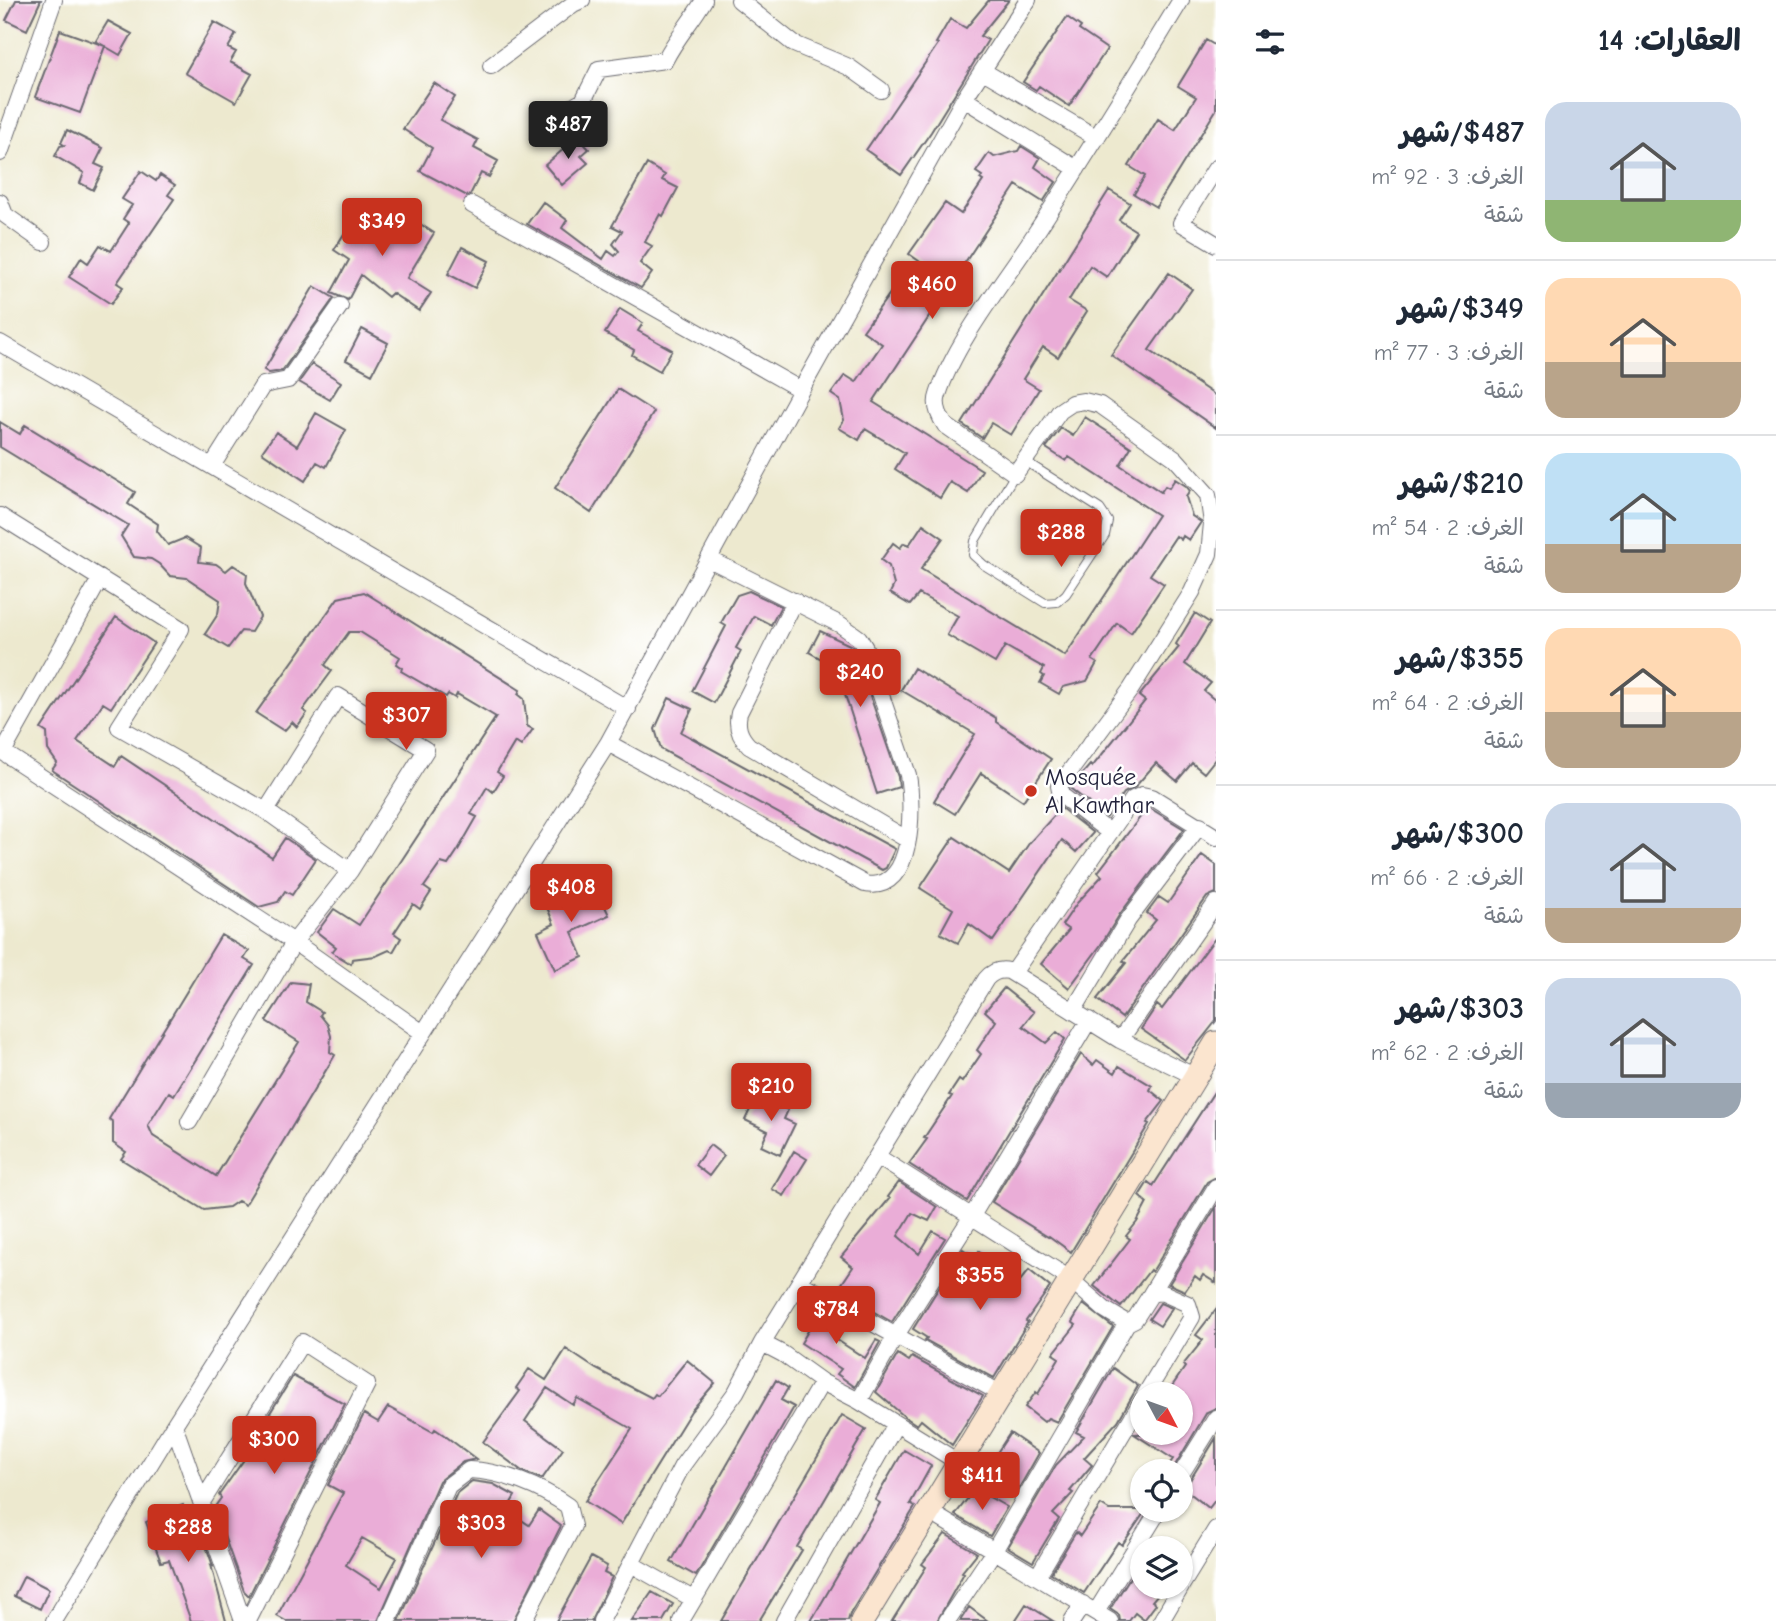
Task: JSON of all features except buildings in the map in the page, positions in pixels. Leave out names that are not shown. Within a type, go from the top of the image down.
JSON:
[{"type":"street","points":[[0,153],[54,0]]},
{"type":"street","points":[[491,66],[582,0]]},
{"type":"street","points":[[545,123],[583,101],[599,69],[665,60],[675,40],[690,23],[704,0]]},
{"type":"street","points":[[740,0],[794,44],[849,67],[881,90]]},
{"type":"street","points":[[54,1621],[174,1425],[608,743],[964,99],[1028,0]]},
{"type":"street","points":[[1109,832],[1061,795],[1059,786],[1131,689],[1192,592],[1209,554],[1212,488],[1100,405],[1084,401],[1072,403],[1060,411],[1020,468],[945,425],[938,413],[936,399],[943,380],[966,338],[1097,138],[1181,0]]},
{"type":"street","points":[[983,71],[1097,138]]},
{"type":"street","points":[[964,99],[1077,169]]},
{"type":"street","points":[[1216,168],[1181,223],[1216,244]]},
{"type":"street","points":[[0,202],[5,215],[43,242]]},
{"type":"street","points":[[472,205],[801,390]]},
{"type":"street","points":[[212,466],[262,385],[288,380],[340,306]]},
{"type":"street","points":[[0,343],[628,709]]},
{"type":"street","points":[[0,516],[181,629],[119,727],[266,811],[351,871]]},
{"type":"street","points":[[608,743],[865,884],[873,886],[887,881],[899,865],[908,840],[912,814],[908,775],[870,658],[859,638],[795,601],[709,559]]},
{"type":"street","points":[[100,579],[2,752],[294,942],[423,1033]]},
{"type":"street","points":[[795,601],[739,713],[740,734],[749,746],[908,840]]},
{"type":"street","points":[[189,1122],[294,942],[351,871],[426,750],[338,696],[266,811]]},
{"type":"street","points":[[1013,974],[1133,799],[1142,795],[1152,797],[1216,837]]},
{"type":"street","points":[[1073,1011],[1128,920],[1199,825]]},
{"type":"street","points":[[1120,1040],[1216,903]]},
{"type":"street","points":[[601,1621],[682,1466],[736,1392],[762,1343],[986,979],[1001,970],[1013,974],[1120,1040],[1194,1076]]},
{"type":"street","points":[[859,1401],[895,1337],[972,1216],[1089,1020]]},
{"type":"street","points":[[862,1621],[1216,1043]]},
{"type":"street","points":[[878,1157],[1070,1279],[1104,1309],[1127,1323]]},
{"type":"street","points":[[947,1621],[994,1551],[1127,1323],[1135,1319],[1216,1187]]},
{"type":"street","points":[[800,1283],[1000,1393]]},
{"type":"street","points":[[1151,1294],[1161,1292],[1188,1304],[1192,1317],[1153,1382]]},
{"type":"street","points":[[202,1502],[302,1342],[367,1384],[248,1621]]},
{"type":"street","points":[[762,1343],[783,1354],[822,1382],[859,1401],[958,1462]]},
{"type":"street","points":[[681,1621],[822,1382]]},
{"type":"street","points":[[1190,1459],[1216,1418]]},
{"type":"street","points":[[1037,1577],[1130,1421]]},
{"type":"street","points":[[784,1621],[896,1424]]},
{"type":"street","points":[[174,1425],[243,1621]]},
{"type":"street","points":[[388,1621],[448,1486],[469,1470],[485,1471],[550,1493],[568,1506],[573,1526],[523,1621]]},
{"type":"street","points":[[928,1511],[1111,1621]]},
{"type":"street","points":[[1072,1621],[1089,1608],[1150,1522]]},
{"type":"street","points":[[1193,1567],[1216,1529]]},
{"type":"street","points":[[631,1564],[693,1599]]},
{"type":"street","points":[[1161,1621],[1174,1599]]},
{"type":"lane","points":[[1020,468],[1100,509],[1108,521],[1105,535],[1066,594],[1057,602],[1045,603],[984,565],[973,555],[975,541],[1020,468]]},
{"type":"place","name":"Mosquée Al Kawthar","points":[[1031,791]]}]
